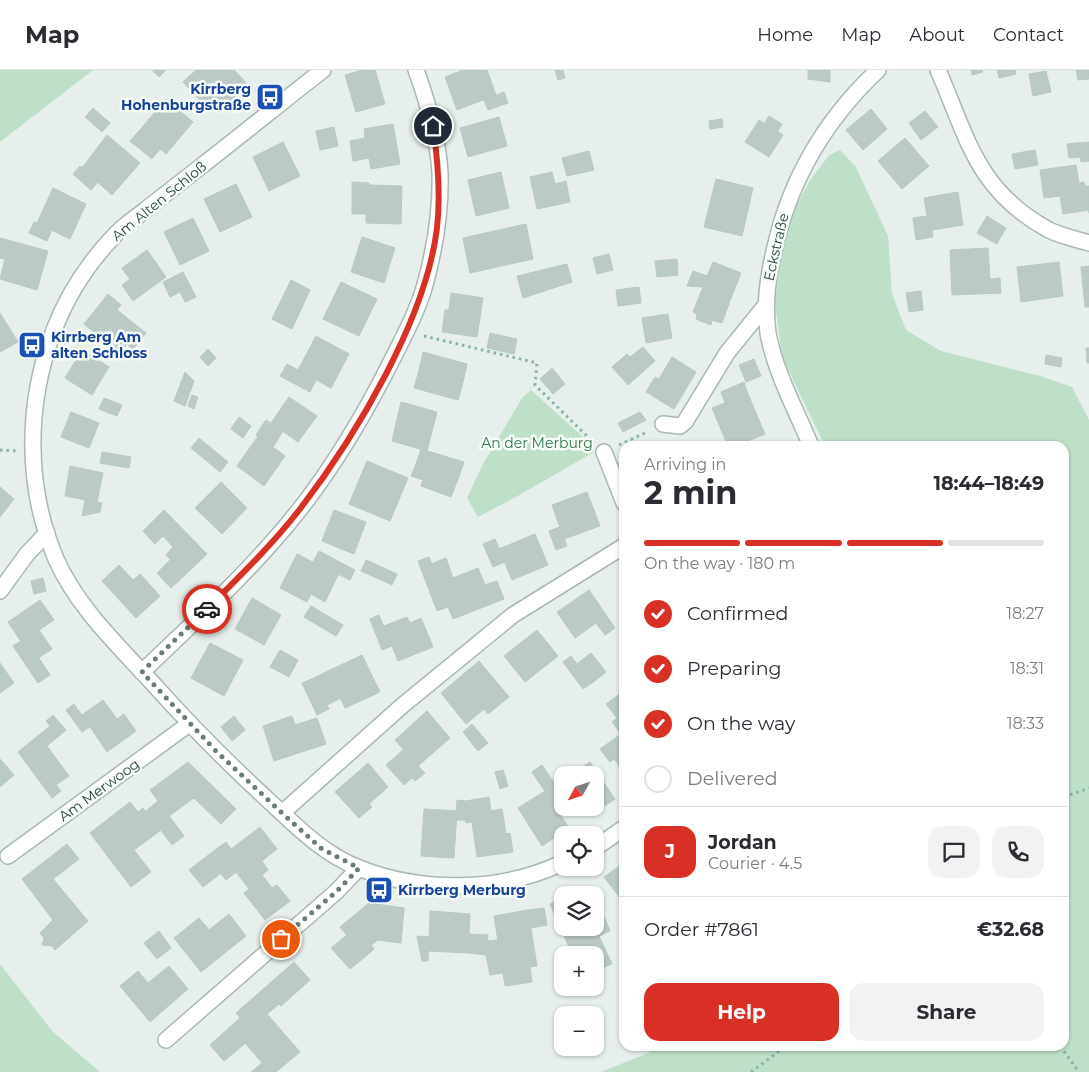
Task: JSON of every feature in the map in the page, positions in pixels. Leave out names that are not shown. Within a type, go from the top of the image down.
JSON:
[{"type":"street","name":"Am Alten Schloß","points":[[323,70],[116,233],[81,276],[54,328],[39,374],[32,417],[32,451],[38,494],[47,532],[57,560],[75,592],[100,625],[189,724],[322,849],[359,868],[400,879],[448,886],[498,884],[554,868]]},
{"type":"street","points":[[142,672],[239,577],[300,509],[349,437],[379,386],[406,332],[426,283],[437,228],[440,173],[431,111],[416,70]]},
{"type":"street","name":"Eckstraße","points":[[809,441],[783,380],[769,335],[765,306],[769,272],[783,212],[806,160],[833,118],[878,70]]},
{"type":"street","points":[[938,70],[964,138],[983,173],[1014,208],[1050,231],[1089,243]]},
{"type":"street","points":[[663,424],[680,426],[685,422],[727,353],[765,306]]},
{"type":"street","points":[[604,452],[619,490]]},
{"type":"street","points":[[0,592],[27,554],[47,532]]},
{"type":"street","points":[[282,813],[403,705],[513,615],[619,549]]},
{"type":"street","name":"Am Merwoog","points":[[8,856],[189,724]]},
{"type":"street","points":[[604,842],[619,831]]},
{"type":"street","points":[[166,1040],[336,892],[359,868]]},
{"type":"path","points":[[406,332],[537,362],[535,385],[604,452],[619,445]]},
{"type":"path","points":[[627,441],[663,424]]},
{"type":"path","points":[[1069,795],[1089,788]]},
{"type":"path","points":[[752,1072],[779,1051]]},
{"type":"path","points":[[1063,1051],[1078,1072]]},
{"type":"green space","points":[[0,70],[93,70],[0,142]]},
{"type":"green space","points":[[840,150],[856,167],[888,236],[892,294],[906,330],[941,351],[1040,376],[1072,387],[1089,420],[1089,1072],[601,1072],[651,1051],[1069,1051],[1069,441],[823,441],[782,357],[775,303],[785,227],[809,182],[829,155]]},
{"type":"green space","name":"An der Merburg","points":[[531,390],[593,446],[594,452],[478,517],[467,498],[483,464],[522,398]]},
{"type":"green space","points":[[0,964],[53,1032],[100,1072],[0,1072]]},
{"type":"building","points":[[152,70],[166,70],[159,77]]},
{"type":"building","points":[[196,70],[234,70],[251,88],[229,109],[219,99],[208,109],[183,82]]},
{"type":"building","points":[[362,70],[375,70],[385,104],[356,112],[345,75]]},
{"type":"building","points":[[463,70],[487,70],[496,95],[457,110],[445,77]]},
{"type":"building","points":[[555,70],[563,70],[565,78],[558,80]]},
{"type":"building","points":[[808,70],[830,70],[830,82],[808,79]]},
{"type":"building","points":[[971,70],[982,70],[983,72],[972,75]]},
{"type":"building","points":[[997,70],[1015,70],[1016,74],[999,78]]},
{"type":"building","points":[[1076,70],[1089,70],[1089,79],[1078,80]]},
{"type":"building","points":[[1046,71],[1051,92],[1033,96],[1029,74]]},
{"type":"building","points":[[504,92],[508,103],[488,110],[484,100]]},
{"type":"building","points":[[166,99],[193,122],[166,154],[139,131]]},
{"type":"building","points":[[93,108],[110,123],[102,132],[85,117]]},
{"type":"building","points":[[871,109],[887,129],[863,150],[846,130]]},
{"type":"building","points":[[925,111],[938,127],[921,140],[909,123]]},
{"type":"building","points":[[769,116],[782,124],[777,132],[764,124]]},
{"type":"building","points":[[499,117],[507,146],[468,157],[460,128]]},
{"type":"building","points":[[722,119],[723,127],[710,129],[709,121]]},
{"type":"building","points":[[759,120],[783,135],[769,157],[745,142]]},
{"type":"building","points":[[393,124],[400,164],[371,169],[369,158],[353,161],[350,141],[365,138],[364,129]]},
{"type":"building","points":[[334,127],[338,146],[320,150],[316,131]]},
{"type":"building","points":[[139,131],[160,149],[152,159],[130,141]]},
{"type":"building","points":[[107,135],[140,163],[112,195],[82,168]]},
{"type":"building","points":[[905,138],[929,166],[902,189],[878,161]]},
{"type":"building","points":[[283,142],[300,176],[269,191],[253,157]]},
{"type":"building","points":[[1089,142],[1089,161],[1081,162],[1078,143]]},
{"type":"building","points":[[1078,143],[1080,157],[1069,158],[1067,144]]},
{"type":"building","points":[[1035,150],[1038,165],[1015,169],[1012,154]]},
{"type":"building","points":[[589,151],[594,170],[567,176],[562,158]]},
{"type":"building","points":[[1076,165],[1079,183],[1084,182],[1089,210],[1063,214],[1060,196],[1044,198],[1040,170]]},
{"type":"building","points":[[80,166],[98,182],[91,190],[73,174]]},
{"type":"building","points":[[501,172],[509,208],[476,216],[468,180]]},
{"type":"building","points":[[552,172],[555,184],[566,181],[570,202],[537,209],[530,177]]},
{"type":"building","points":[[716,179],[753,188],[742,236],[704,227]]},
{"type":"building","points":[[352,182],[369,183],[369,185],[402,186],[401,224],[366,223],[366,214],[352,214]]},
{"type":"building","points":[[236,184],[252,217],[220,232],[204,199]]},
{"type":"building","points":[[1085,186],[1089,186],[1089,210]]},
{"type":"building","points":[[53,188],[86,204],[70,239],[37,223]]},
{"type":"building","points":[[958,192],[963,225],[932,230],[933,237],[916,240],[913,218],[927,216],[924,198]]},
{"type":"building","points":[[987,216],[1006,228],[997,244],[977,233]]},
{"type":"building","points":[[193,218],[209,251],[180,265],[164,232]]},
{"type":"building","points":[[34,222],[52,230],[47,241],[29,233]]},
{"type":"building","points":[[526,224],[533,259],[470,273],[463,238]]},
{"type":"building","points":[[362,237],[395,248],[384,283],[351,272]]},
{"type":"building","points":[[0,238],[48,251],[37,290],[0,279],[5,259],[0,258]]},
{"type":"building","points":[[988,248],[990,279],[1000,278],[1001,293],[952,295],[950,250]]},
{"type":"building","points":[[147,250],[166,277],[141,295],[122,268]]},
{"type":"building","points":[[609,254],[613,270],[597,274],[593,258]]},
{"type":"building","points":[[677,259],[678,275],[657,277],[655,261]]},
{"type":"building","points":[[713,262],[741,273],[731,298],[703,287],[687,286],[693,271],[707,276]]},
{"type":"building","points":[[1059,262],[1063,296],[1021,302],[1017,267]]},
{"type":"building","points":[[567,264],[572,282],[523,298],[517,276]]},
{"type":"building","points":[[1089,266],[1089,307],[1085,307],[1081,267]]},
{"type":"building","points":[[183,272],[196,297],[185,302],[173,277]]},
{"type":"building","points":[[173,277],[180,292],[170,297],[163,282]]},
{"type":"building","points":[[130,279],[141,295],[133,301],[122,285]]},
{"type":"building","points":[[291,280],[310,290],[292,329],[272,319]]},
{"type":"building","points":[[341,282],[377,299],[359,336],[323,319]]},
{"type":"building","points":[[639,287],[641,303],[618,306],[616,290]]},
{"type":"building","points":[[703,287],[731,298],[722,323],[712,320],[711,325],[696,319],[697,314],[693,312]]},
{"type":"building","points":[[921,291],[923,310],[909,312],[906,293]]},
{"type":"building","points":[[451,293],[483,298],[477,337],[442,332],[445,310],[449,310]]},
{"type":"building","points":[[108,294],[121,305],[117,310],[146,333],[133,349],[127,344],[120,353],[84,324]]},
{"type":"building","points":[[0,313],[18,342],[0,352]]},
{"type":"building","points":[[668,314],[672,338],[646,343],[642,318]]},
{"type":"building","points":[[490,333],[517,339],[514,354],[487,348]]},
{"type":"building","points":[[316,336],[349,354],[331,388],[298,370]]},
{"type":"building","points":[[643,347],[655,361],[628,385],[612,367],[627,354],[630,357]]},
{"type":"building","points":[[1086,348],[1089,348],[1089,363],[1087,363]]},
{"type":"building","points":[[208,349],[216,358],[208,366],[200,357]]},
{"type":"building","points":[[82,350],[109,367],[92,395],[65,378]]},
{"type":"building","points":[[423,352],[467,364],[463,382],[419,370]]},
{"type":"building","points":[[1046,355],[1062,358],[1061,367],[1045,364]]},
{"type":"building","points":[[672,357],[696,372],[674,409],[646,392],[655,377],[659,379]]},
{"type":"building","points":[[754,359],[761,376],[746,382],[739,365]]},
{"type":"building","points":[[287,364],[316,380],[310,392],[280,376]]},
{"type":"building","points":[[552,368],[565,384],[553,394],[540,379]]},
{"type":"building","points":[[419,370],[463,382],[458,400],[414,388]]},
{"type":"building","points":[[185,372],[194,381],[185,406],[174,401]]},
{"type":"building","points":[[744,382],[748,394],[725,403],[721,392]]},
{"type":"building","points":[[748,394],[765,434],[748,441],[726,441],[712,408]]},
{"type":"building","points":[[192,395],[198,397],[194,409],[188,406]]},
{"type":"building","points":[[289,397],[317,416],[298,442],[271,423]]},
{"type":"building","points":[[104,398],[122,405],[117,416],[99,409]]},
{"type":"building","points":[[401,402],[437,412],[427,451],[392,441]]},
{"type":"building","points":[[71,412],[99,423],[89,448],[61,437]]},
{"type":"building","points":[[640,412],[646,420],[623,432],[618,423]]},
{"type":"building","points":[[239,417],[251,426],[243,438],[231,429]]},
{"type":"building","points":[[266,420],[283,431],[278,439],[261,427]]},
{"type":"building","points":[[261,427],[278,439],[273,447],[256,435]]},
{"type":"building","points":[[258,436],[285,456],[264,486],[237,466]]},
{"type":"building","points":[[199,438],[228,462],[220,472],[191,448]]},
{"type":"building","points":[[421,449],[464,462],[458,479],[416,464]]},
{"type":"building","points":[[102,452],[131,457],[129,468],[100,463]]},
{"type":"building","points":[[367,461],[408,478],[390,521],[349,504]]},
{"type":"building","points":[[416,464],[458,479],[451,497],[421,486],[423,480],[411,476]]},
{"type":"building","points":[[70,466],[103,473],[97,502],[65,496]]},
{"type":"building","points":[[221,482],[247,508],[222,534],[195,508]]},
{"type":"building","points":[[0,487],[14,499],[0,517]]},
{"type":"building","points":[[587,492],[600,526],[564,539],[552,505]]},
{"type":"building","points":[[85,500],[102,503],[100,512],[82,516]]},
{"type":"building","points":[[164,510],[207,554],[185,575],[166,555],[173,547],[163,536],[155,544],[143,531]]},
{"type":"building","points":[[334,510],[366,522],[354,554],[322,541]]},
{"type":"building","points":[[560,527],[567,546],[556,550],[549,531]]},
{"type":"building","points":[[535,534],[548,565],[512,580],[499,549]]},
{"type":"building","points":[[495,539],[505,562],[493,567],[483,544]]},
{"type":"building","points":[[319,551],[355,570],[350,580],[313,562]]},
{"type":"building","points":[[297,554],[338,575],[325,602],[311,594],[307,602],[280,588]]},
{"type":"building","points":[[429,557],[448,607],[437,611],[418,561]]},
{"type":"building","points":[[446,558],[453,578],[478,568],[485,585],[497,581],[504,599],[453,619],[431,564]]},
{"type":"building","points":[[170,560],[185,575],[171,588],[157,573]]},
{"type":"building","points":[[366,560],[397,574],[392,585],[361,571]]},
{"type":"building","points":[[119,565],[133,580],[140,574],[160,596],[136,618],[102,581]]},
{"type":"building","points":[[43,578],[46,591],[34,594],[31,581]]},
{"type":"building","points":[[589,590],[615,628],[605,635],[596,623],[575,638],[557,612]]},
{"type":"building","points":[[252,598],[281,615],[264,645],[235,629]]},
{"type":"building","points":[[40,600],[54,620],[39,630],[52,649],[34,661],[8,622]]},
{"type":"building","points":[[311,606],[343,625],[336,636],[304,617]]},
{"type":"building","points":[[379,615],[392,646],[382,650],[370,619]]},
{"type":"building","points":[[407,617],[410,623],[421,618],[433,647],[398,661],[384,626]]},
{"type":"building","points":[[537,630],[558,656],[525,682],[504,656]]},
{"type":"building","points":[[21,641],[34,661],[39,658],[50,675],[38,683],[13,646]]},
{"type":"building","points":[[210,643],[243,660],[224,696],[191,678]]},
{"type":"building","points":[[280,650],[298,660],[289,677],[270,667]]},
{"type":"building","points":[[591,653],[606,672],[592,683],[577,664]]},
{"type":"building","points":[[362,655],[380,692],[345,708],[328,671]]},
{"type":"building","points":[[571,656],[592,683],[583,689],[563,662]]},
{"type":"building","points":[[479,661],[509,697],[488,714],[484,709],[466,724],[441,693]]},
{"type":"building","points":[[0,663],[14,683],[0,693]]},
{"type":"building","points":[[328,671],[341,698],[327,705],[314,678]]},
{"type":"building","points":[[314,678],[329,709],[317,715],[302,683]]},
{"type":"building","points":[[619,694],[619,731],[612,722],[617,718],[606,704]]},
{"type":"building","points":[[103,700],[117,719],[124,714],[136,731],[107,752],[82,715]]},
{"type":"building","points":[[74,704],[90,727],[82,732],[66,710]]},
{"type":"building","points":[[427,711],[450,738],[418,766],[395,740]]},
{"type":"building","points":[[53,715],[66,730],[59,736],[46,721]]},
{"type":"building","points":[[234,716],[245,730],[232,741],[221,727]]},
{"type":"building","points":[[292,716],[295,725],[317,718],[326,744],[274,761],[263,726]]},
{"type":"building","points":[[472,724],[488,743],[478,751],[463,732]]},
{"type":"building","points":[[50,726],[59,736],[47,746],[69,776],[56,785],[61,791],[52,798],[18,752]]},
{"type":"building","points":[[619,736],[619,766],[614,759],[610,762],[600,749]]},
{"type":"building","points":[[403,750],[425,773],[415,781],[412,778],[404,785],[386,765]]},
{"type":"building","points":[[0,759],[14,775],[0,787]]},
{"type":"building","points":[[188,762],[236,809],[221,824],[194,798],[169,816],[150,790]]},
{"type":"building","points":[[590,762],[593,766],[584,766]]},
{"type":"building","points":[[368,763],[388,787],[369,804],[372,807],[359,818],[335,792]]},
{"type":"building","points":[[542,765],[554,783],[554,805],[532,772]]},
{"type":"building","points":[[503,770],[508,786],[500,789],[495,772]]},
{"type":"building","points":[[604,783],[615,799],[604,806]]},
{"type":"building","points":[[545,791],[554,805],[554,816],[561,816],[568,826],[554,826],[554,838],[542,846],[518,808]]},
{"type":"building","points":[[489,797],[491,811],[502,809],[506,834],[510,833],[513,852],[477,857],[472,822],[466,823],[465,820],[466,801]]},
{"type":"building","points":[[457,800],[466,801],[465,820],[456,820]]},
{"type":"building","points":[[158,801],[184,836],[172,845],[146,811]]},
{"type":"building","points":[[130,802],[138,812],[143,808],[161,830],[134,850],[151,872],[131,887],[90,833]]},
{"type":"building","points":[[424,809],[457,811],[454,858],[421,856]]},
{"type":"building","points":[[260,827],[277,849],[262,861],[268,870],[262,875],[272,888],[277,885],[290,901],[265,920],[244,893],[249,889],[236,872],[226,880],[207,856],[226,842],[231,849]]},
{"type":"building","points":[[67,844],[79,859],[53,879],[88,921],[55,950],[52,946],[42,945],[44,938],[40,933],[53,920],[22,879]]},
{"type":"building","points":[[207,856],[221,873],[203,887],[189,870]]},
{"type":"building","points":[[619,866],[619,896],[604,877]]},
{"type":"building","points":[[554,902],[554,913],[550,904]]},
{"type":"building","points":[[369,903],[404,908],[401,943],[378,940],[371,945],[374,949],[365,957],[340,927]]},
{"type":"building","points":[[544,908],[547,925],[531,928],[528,910]]},
{"type":"building","points":[[528,910],[537,966],[530,967],[532,982],[505,986],[494,916]]},
{"type":"building","points":[[430,911],[470,914],[468,953],[429,951]]},
{"type":"building","points":[[229,914],[246,936],[201,972],[174,938],[199,918],[209,930]]},
{"type":"building","points":[[604,917],[610,931],[604,934]]},
{"type":"building","points":[[159,931],[171,948],[157,959],[144,943]]},
{"type":"building","points":[[469,934],[488,935],[486,955],[468,953]]},
{"type":"building","points":[[347,935],[365,957],[350,969],[331,948]]},
{"type":"building","points":[[417,936],[429,937],[428,961],[422,961]]},
{"type":"building","points":[[564,936],[599,936],[604,946],[569,946]]},
{"type":"building","points":[[498,940],[503,973],[490,975],[486,955],[487,941]]},
{"type":"building","points":[[604,947],[612,964],[604,967]]},
{"type":"building","points":[[294,962],[310,980],[281,1006],[279,1004],[267,1014],[300,1052],[276,1072],[270,1072],[245,1043],[255,1035],[236,1013]]},
{"type":"building","points":[[169,966],[188,989],[150,1022],[120,986],[138,971],[148,983]]},
{"type":"building","points":[[240,1018],[255,1035],[224,1061],[210,1045]]},
{"type":"building","points":[[262,1063],[270,1072],[251,1072]]},
{"type":"way so far","points":[[207,609],[142,672],[189,724],[282,813],[322,849],[359,868],[336,892],[281,939]]},
{"type":"place","name":"Kirrberg Hohenburgstraße","points":[[270,97]]},
{"type":"place","name":"Kirrberg Am alten Schloss","points":[[32,345]]},
{"type":"place","name":"Kirrberg Merburg","points":[[379,890]]},
{"type":"route","points":[[207,609],[239,577],[300,509],[344,445],[379,386],[406,332],[426,283],[437,228],[440,173],[433,126]]}]
